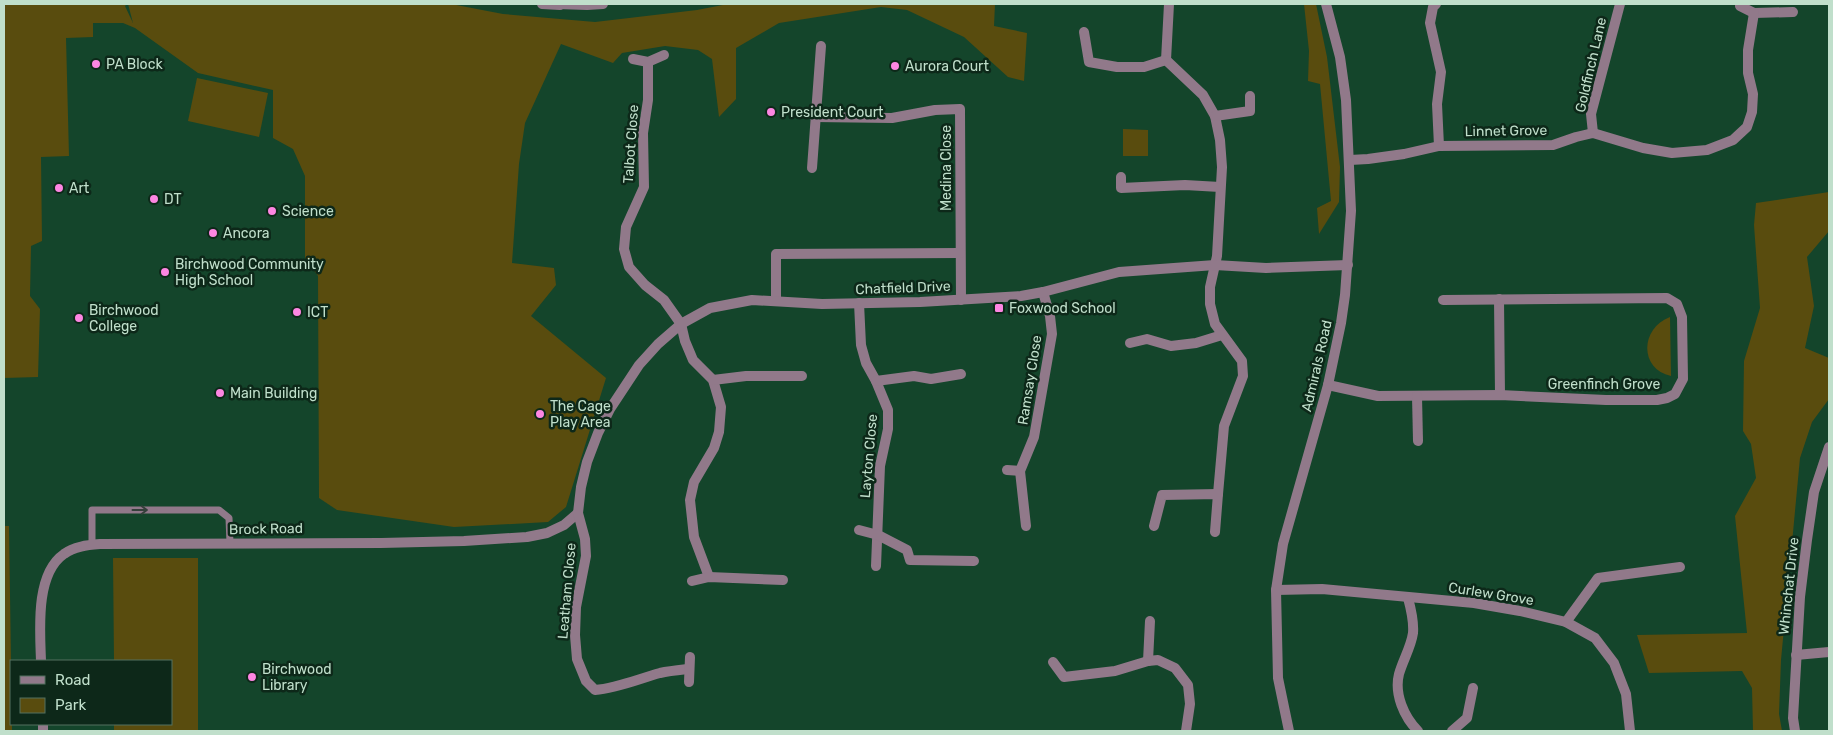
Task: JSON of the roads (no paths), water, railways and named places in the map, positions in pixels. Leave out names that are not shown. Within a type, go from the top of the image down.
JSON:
[{"type":"street","points":[[542,4],[603,4]]},
{"type":"street","points":[[1169,4],[1166,60],[1203,95],[1214,116],[1220,140],[1222,167],[1217,256],[1210,287],[1210,304],[1215,324],[1242,361],[1243,376],[1224,426],[1215,532]]},
{"type":"street","name":"Admirals Road","points":[[1289,731],[1278,678],[1276,590],[1283,544],[1328,385],[1341,323],[1352,211],[1346,100],[1340,57],[1326,4]]},
{"type":"street","points":[[1436,4],[1433,7],[1430,23],[1441,72],[1437,104],[1439,146]]},
{"type":"street","name":"Goldfinch Lane","points":[[1593,133],[1591,114],[1620,4]]},
{"type":"street","points":[[1740,6],[1754,13],[1793,12]]},
{"type":"street","points":[[1593,133],[1643,148],[1672,153],[1707,150],[1733,140],[1747,127],[1752,112],[1753,94],[1748,73],[1748,50],[1754,13]]},
{"type":"street","points":[[1084,32],[1089,62],[1117,67],[1144,67],[1166,60]]},
{"type":"street","points":[[812,168],[821,46]]},
{"type":"street","points":[[633,59],[648,62],[664,55]]},
{"type":"street","name":"Talbot Close","points":[[648,62],[648,100],[643,133],[644,187],[626,227],[624,249],[629,267],[664,300],[681,324],[685,341],[693,360],[713,380]]},
{"type":"street","points":[[1214,116],[1250,111],[1250,96]]},
{"type":"street","name":"Medina Close","points":[[815,117],[892,118],[935,110],[960,109],[961,300]]},
{"type":"street","name":"Linnet Grove","points":[[1350,160],[1404,154],[1439,146],[1553,145],[1576,136],[1593,133]]},
{"type":"street","points":[[1121,177],[1121,188],[1220,187]]},
{"type":"street","points":[[776,301],[776,254],[960,253]]},
{"type":"street","name":"Chatfield Drive","points":[[578,513],[581,487],[587,462],[610,409],[639,365],[658,344],[681,324],[710,308],[752,300],[822,304],[920,302],[1021,296],[1119,272],[1215,265],[1266,268],[1348,265]]},
{"type":"street","name":"Ramsay Close","points":[[1026,526],[1020,471],[1034,437],[1052,334],[1050,316],[1043,292]]},
{"type":"street","name":"Greenfinch Grove","points":[[1328,385],[1366,395],[1500,395],[1606,400],[1657,400],[1675,394],[1683,379],[1680,310],[1677,304],[1667,298],[1443,300]]},
{"type":"street","points":[[1498,299],[1500,395]]},
{"type":"street","name":"Layton Close","points":[[859,303],[861,345],[866,363],[888,410],[888,428],[880,466],[876,566]]},
{"type":"street","points":[[1130,343],[1147,339],[1171,346],[1196,343],[1222,335]]},
{"type":"street","points":[[876,381],[914,376],[931,378],[961,374]]},
{"type":"street","points":[[709,577],[694,537],[690,500],[694,482],[714,448],[719,432],[721,407],[713,380],[746,376],[802,376]]},
{"type":"street","points":[[1417,396],[1418,441]]},
{"type":"street","name":"Whinchat Drive","points":[[1795,731],[1793,718],[1800,597],[1814,492],[1829,447]]},
{"type":"street","points":[[1007,470],[1020,471]]},
{"type":"street","points":[[1154,526],[1162,495],[1218,494]]},
{"type":"street","name":"Brock Road","points":[[41,660],[42,594],[46,580],[53,566],[63,554],[77,547],[92,545],[464,541],[527,538],[546,533],[564,525],[578,513]]},
{"type":"street","name":"Leatham Close","points":[[578,513],[585,539],[586,556],[576,607],[575,635],[577,659],[586,681],[595,690],[613,689],[634,680],[663,672],[688,670]]},
{"type":"street","points":[[859,530],[878,535],[907,550],[910,560],[974,561]]},
{"type":"street","points":[[1566,622],[1598,578],[1680,567]]},
{"type":"street","points":[[692,581],[709,577],[783,580]]},
{"type":"street","name":"Curlew Grove","points":[[1276,590],[1322,589],[1474,603],[1566,622],[1595,638],[1614,663],[1626,694],[1630,731]]},
{"type":"street","points":[[1408,598],[1413,614],[1413,630],[1406,658],[1399,674],[1398,688],[1401,705],[1409,721],[1418,731]]},
{"type":"street","points":[[1148,661],[1150,621]]},
{"type":"street","points":[[1796,655],[1829,652]]},
{"type":"street","points":[[689,682],[690,657]]},
{"type":"street","points":[[1053,662],[1064,677],[1115,672],[1148,661],[1158,660],[1175,668],[1188,685],[1190,704],[1186,731]]},
{"type":"street","points":[[1452,731],[1467,718],[1473,688]]},
{"type":"lane","points":[[92,545],[92,510],[219,510],[229,518],[230,543]]},
{"type":"place","name":"PA Block","points":[[96,64]]},
{"type":"place","name":"Aurora Court","points":[[895,66]]},
{"type":"place","name":"President Court","points":[[771,112]]},
{"type":"place","name":"Art","points":[[59,188]]},
{"type":"place","name":"DT","points":[[154,199]]},
{"type":"place","name":"Science","points":[[272,211]]},
{"type":"place","name":"Ancora","points":[[213,233]]},
{"type":"place","name":"Birchwood Community High School","points":[[165,272]]},
{"type":"place","name":"Foxwood School","points":[[999,308]]},
{"type":"place","name":"ICT","points":[[297,312]]},
{"type":"place","name":"Birchwood College","points":[[79,318]]},
{"type":"place","name":"Main Building","points":[[220,393]]},
{"type":"place","name":"The Cage Play Area","points":[[540,414]]},
{"type":"place","name":"Birchwood Library","points":[[252,677]]}]
